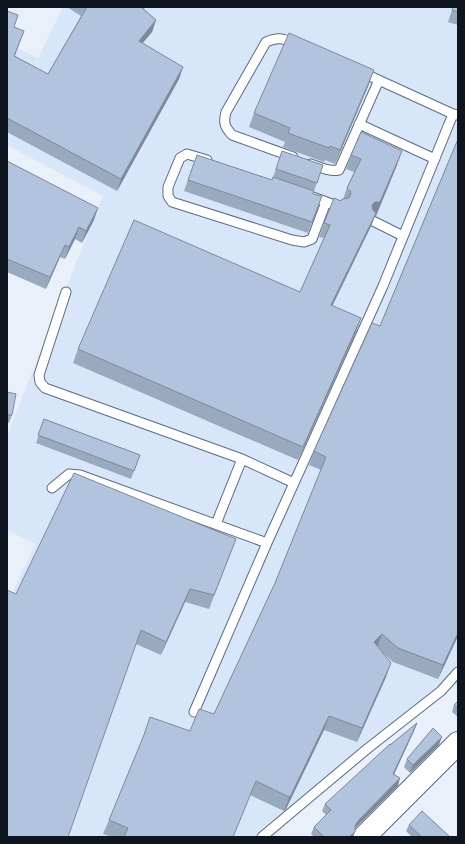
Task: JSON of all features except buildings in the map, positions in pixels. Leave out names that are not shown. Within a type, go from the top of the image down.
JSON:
[{"type":"street","points":[[364,837],[458,743]]},
{"type":"lane","points":[[303,48],[282,39],[274,38],[266,42],[226,112],[224,122],[226,128],[232,135],[328,170],[338,170],[379,80]]},
{"type":"lane","points":[[194,712],[267,543],[383,286],[455,114],[352,68]]},
{"type":"lane","points":[[359,124],[435,159]]},
{"type":"lane","points":[[217,163],[187,154],[180,158],[168,187],[168,196],[172,202],[292,240],[304,242],[312,239],[326,202]]},
{"type":"lane","points":[[304,194],[340,207]]},
{"type":"lane","points":[[373,221],[403,236]]},
{"type":"lane","points":[[66,292],[39,375],[40,382],[45,388],[242,459],[294,483]]},
{"type":"lane","points":[[216,524],[242,459]]},
{"type":"lane","points":[[52,488],[70,474],[80,475],[267,543]]},
{"type":"lane","points":[[262,837],[367,749],[441,691],[458,672]]},
{"type":"shaded area","points":[[63,7],[458,7],[458,684],[334,770],[275,837],[7,837],[7,605],[35,544],[7,530],[7,435],[103,196],[7,145],[7,43],[38,58]]}]
